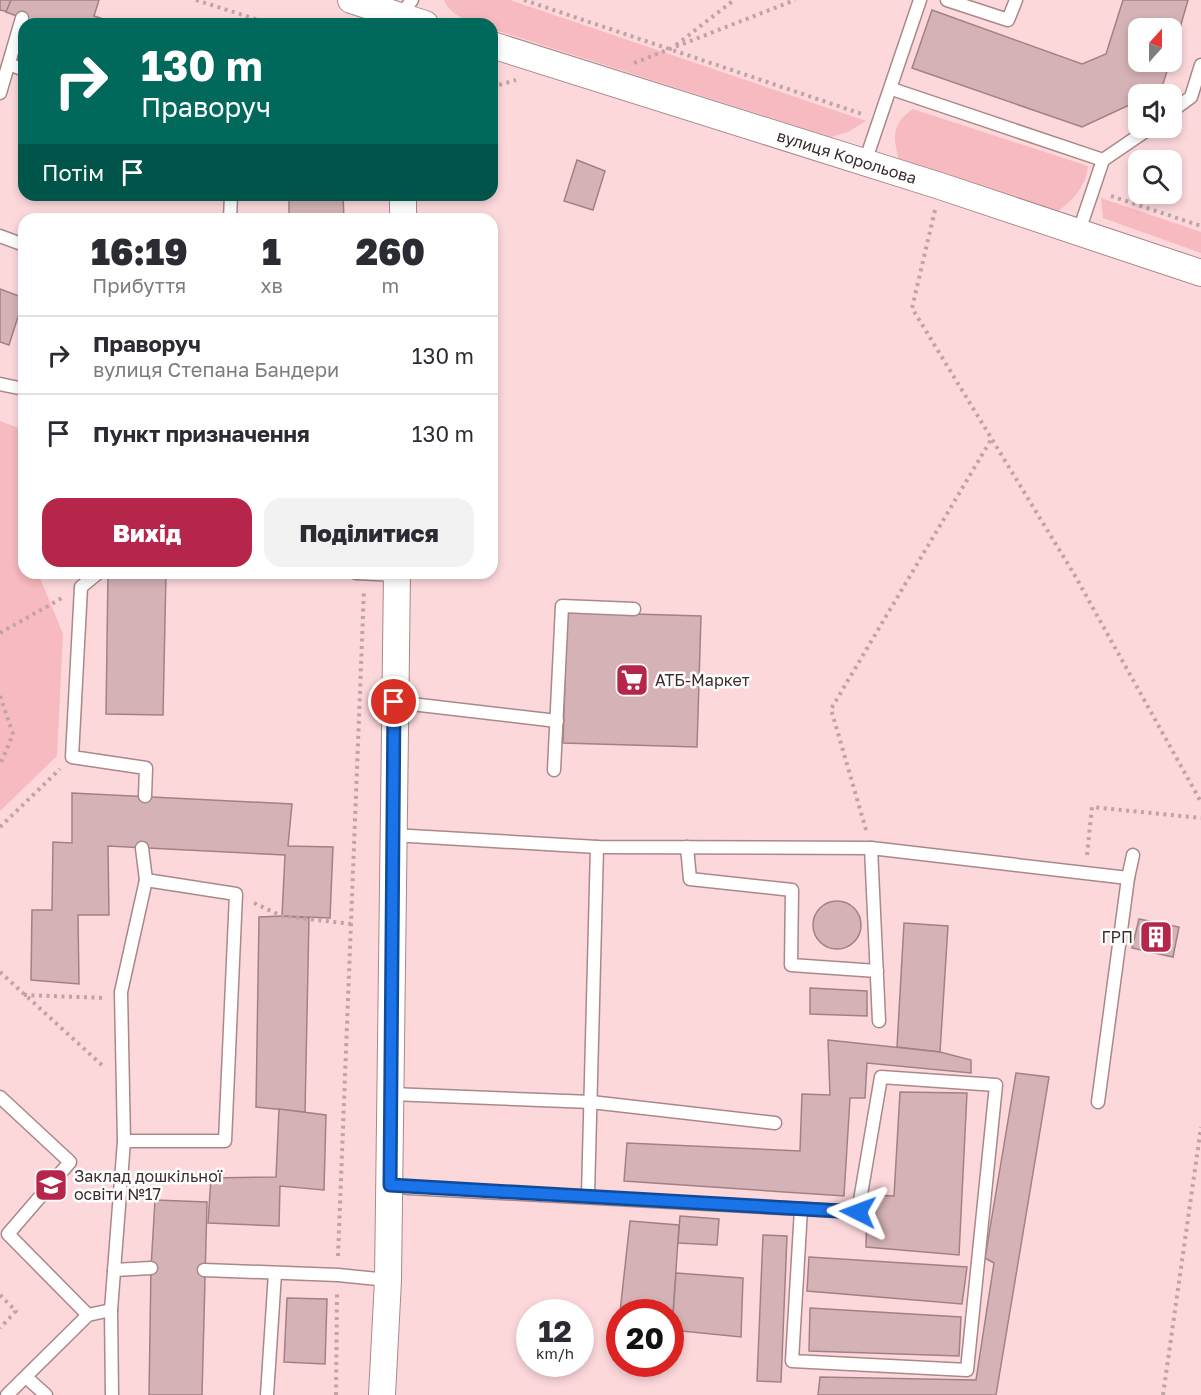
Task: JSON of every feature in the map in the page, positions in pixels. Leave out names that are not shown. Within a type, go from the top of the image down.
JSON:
[{"type":"street","points":[[351,0],[404,13]]},
{"type":"street","name":"вулиця Корольова","points":[[498,47],[940,186],[1201,273]]},
{"type":"street","points":[[382,1395],[390,1185],[397,579]]},
{"type":"lane","points":[[865,162],[920,0]]},
{"type":"lane","points":[[947,0],[1008,20],[1016,0]]},
{"type":"lane","points":[[0,93],[18,32]]},
{"type":"lane","points":[[9,64],[18,68]]},
{"type":"lane","points":[[1182,104],[1191,97],[1201,64]]},
{"type":"lane","points":[[892,88],[1103,160]]},
{"type":"lane","points":[[1079,231],[1103,160],[1135,138]]},
{"type":"lane","points":[[0,236],[18,243]]},
{"type":"lane","points":[[0,384],[18,388]]},
{"type":"lane","points":[[81,579],[72,757],[146,768],[145,796]]},
{"type":"lane","points":[[81,587],[91,579]]},
{"type":"lane","points":[[554,770],[562,606],[634,609]]},
{"type":"lane","points":[[394,702],[556,721]]},
{"type":"lane","points":[[393,835],[597,847],[871,848],[1128,879]]},
{"type":"lane","points":[[588,1195],[597,847]]},
{"type":"lane","points":[[112,1395],[111,1310],[124,1141],[121,999],[146,880],[142,848]]},
{"type":"lane","points":[[687,848],[690,879],[792,890],[791,965],[877,971]]},
{"type":"lane","points":[[871,848],[879,1022]]},
{"type":"lane","points":[[1098,1102],[1133,855]]},
{"type":"lane","points":[[124,1141],[225,1142],[236,894],[146,880]]},
{"type":"lane","points":[[390,1185],[858,1212],[881,1077],[996,1085],[966,1370],[792,1360],[801,1209]]},
{"type":"lane","points":[[391,1094],[591,1102],[775,1123]]},
{"type":"lane","points":[[0,1097],[70,1162],[8,1234],[88,1315]]},
{"type":"lane","points":[[114,1270],[151,1268]]},
{"type":"lane","points":[[204,1270],[338,1275],[388,1280]]},
{"type":"lane","points":[[267,1395],[275,1273]]},
{"type":"lane","points":[[7,1395],[88,1315],[111,1310]]},
{"type":"lane","points":[[26,1377],[46,1395]]},
{"type":"path","points":[[196,0],[252,18]]},
{"type":"path","points":[[524,0],[880,120]]},
{"type":"path","points":[[671,50],[734,0]]},
{"type":"path","points":[[671,50],[795,0]]},
{"type":"path","points":[[940,186],[912,308],[1074,574],[1201,802]]},
{"type":"path","points":[[1093,190],[1201,226]]},
{"type":"path","points":[[871,848],[831,709],[992,438]]},
{"type":"path","points":[[336,1395],[338,1275],[364,579]]},
{"type":"path","points":[[0,633],[81,587]]},
{"type":"path","points":[[0,696],[13,734],[0,765]]},
{"type":"path","points":[[0,827],[72,757]]},
{"type":"path","points":[[1085,873],[1092,807],[1201,818]]},
{"type":"path","points":[[236,894],[282,916],[352,924]]},
{"type":"path","points":[[0,972],[123,1083]]},
{"type":"path","points":[[24,995],[121,999]]},
{"type":"path","points":[[1163,1395],[1201,1127]]},
{"type":"path","points":[[0,1295],[16,1311],[0,1328]]},
{"type":"shaded area","points":[[444,0],[510,0],[866,121],[848,132],[831,137],[498,31],[498,18],[462,18],[447,6]]},
{"type":"shaded area","points":[[913,109],[1088,166],[1087,174],[1073,198],[1057,212],[899,161],[895,138],[897,126]]},
{"type":"shaded area","points":[[1101,198],[1201,232],[1201,253],[1103,218]]},
{"type":"shaded area","points":[[0,421],[18,428],[18,579],[40,579],[63,634],[57,756],[0,811]]},
{"type":"building","points":[[0,0],[13,0],[9,12],[0,10]]},
{"type":"building","points":[[11,0],[99,0],[94,16],[100,18],[22,18],[6,12]]},
{"type":"building","points":[[1123,0],[1188,0],[1182,21],[1182,18],[1128,18],[1128,72],[1167,72],[1163,84],[1128,84],[1128,106],[1082,127],[912,68],[932,10],[1082,64],[1106,54]]},
{"type":"building","points":[[577,160],[605,171],[593,210],[564,201]]},
{"type":"building","points":[[289,201],[343,201],[344,213],[289,213]]},
{"type":"building","points":[[0,289],[18,296],[18,317],[9,345],[0,342]]},
{"type":"building","points":[[108,579],[166,579],[163,715],[106,714]]},
{"type":"building","name":"АТБ-Маркет","points":[[567,612],[701,616],[697,747],[563,743]]},
{"type":"building","points":[[72,793],[292,804],[288,846],[333,847],[330,918],[282,916],[285,855],[108,846],[109,915],[78,915],[79,984],[31,980],[32,910],[52,910],[53,842],[72,843]]},
{"type":"building","points":[[832,901],[842,901],[857,911],[861,925],[860,934],[851,945],[842,949],[832,949],[817,939],[813,930],[813,920],[823,905]]},
{"type":"building","points":[[259,917],[309,918],[305,1112],[256,1107]]},
{"type":"building","name":"ГРП","points":[[1139,919],[1179,927],[1173,957],[1132,948]]},
{"type":"building","points":[[904,923],[948,926],[940,1052],[897,1047]]},
{"type":"building","points":[[810,988],[867,991],[867,1016],[810,1014]]},
{"type":"building","points":[[828,1040],[940,1052],[971,1060],[971,1073],[867,1063],[865,1098],[850,1098],[844,1196],[624,1181],[627,1143],[800,1151],[802,1094],[830,1095]]},
{"type":"building","points":[[1016,1073],[1049,1077],[996,1395],[818,1395],[820,1377],[976,1380],[994,1263],[985,1258]]},
{"type":"building","points":[[900,1092],[967,1093],[959,1255],[866,1247],[867,1195],[894,1196]]},
{"type":"building","points":[[279,1109],[326,1115],[324,1190],[280,1186],[279,1226],[208,1223],[211,1178],[276,1177]]},
{"type":"building","points":[[155,1200],[207,1202],[202,1395],[149,1395],[151,1268]]},
{"type":"building","points":[[680,1216],[719,1219],[717,1245],[678,1243]]},
{"type":"building","points":[[630,1221],[679,1225],[674,1299],[621,1299]]},
{"type":"building","points":[[763,1235],[787,1236],[781,1382],[757,1381]]},
{"type":"building","points":[[809,1257],[967,1267],[962,1304],[807,1291]]},
{"type":"building","points":[[676,1273],[743,1278],[741,1337],[684,1331],[684,1299],[674,1299]]},
{"type":"building","points":[[287,1298],[327,1299],[325,1364],[284,1362]]},
{"type":"building","points":[[810,1308],[961,1317],[959,1356],[809,1351]]},
{"type":"place","name":"АТБ-Маркет","points":[[632,680]]},
{"type":"place","name":"ГРП","points":[[1156,937]]},
{"type":"place","name":"Заклад дошкільної освіти №17","points":[[51,1185]]},
{"type":"route","points":[[394,702],[390,1185],[409,1188],[588,1195],[858,1212]]}]
